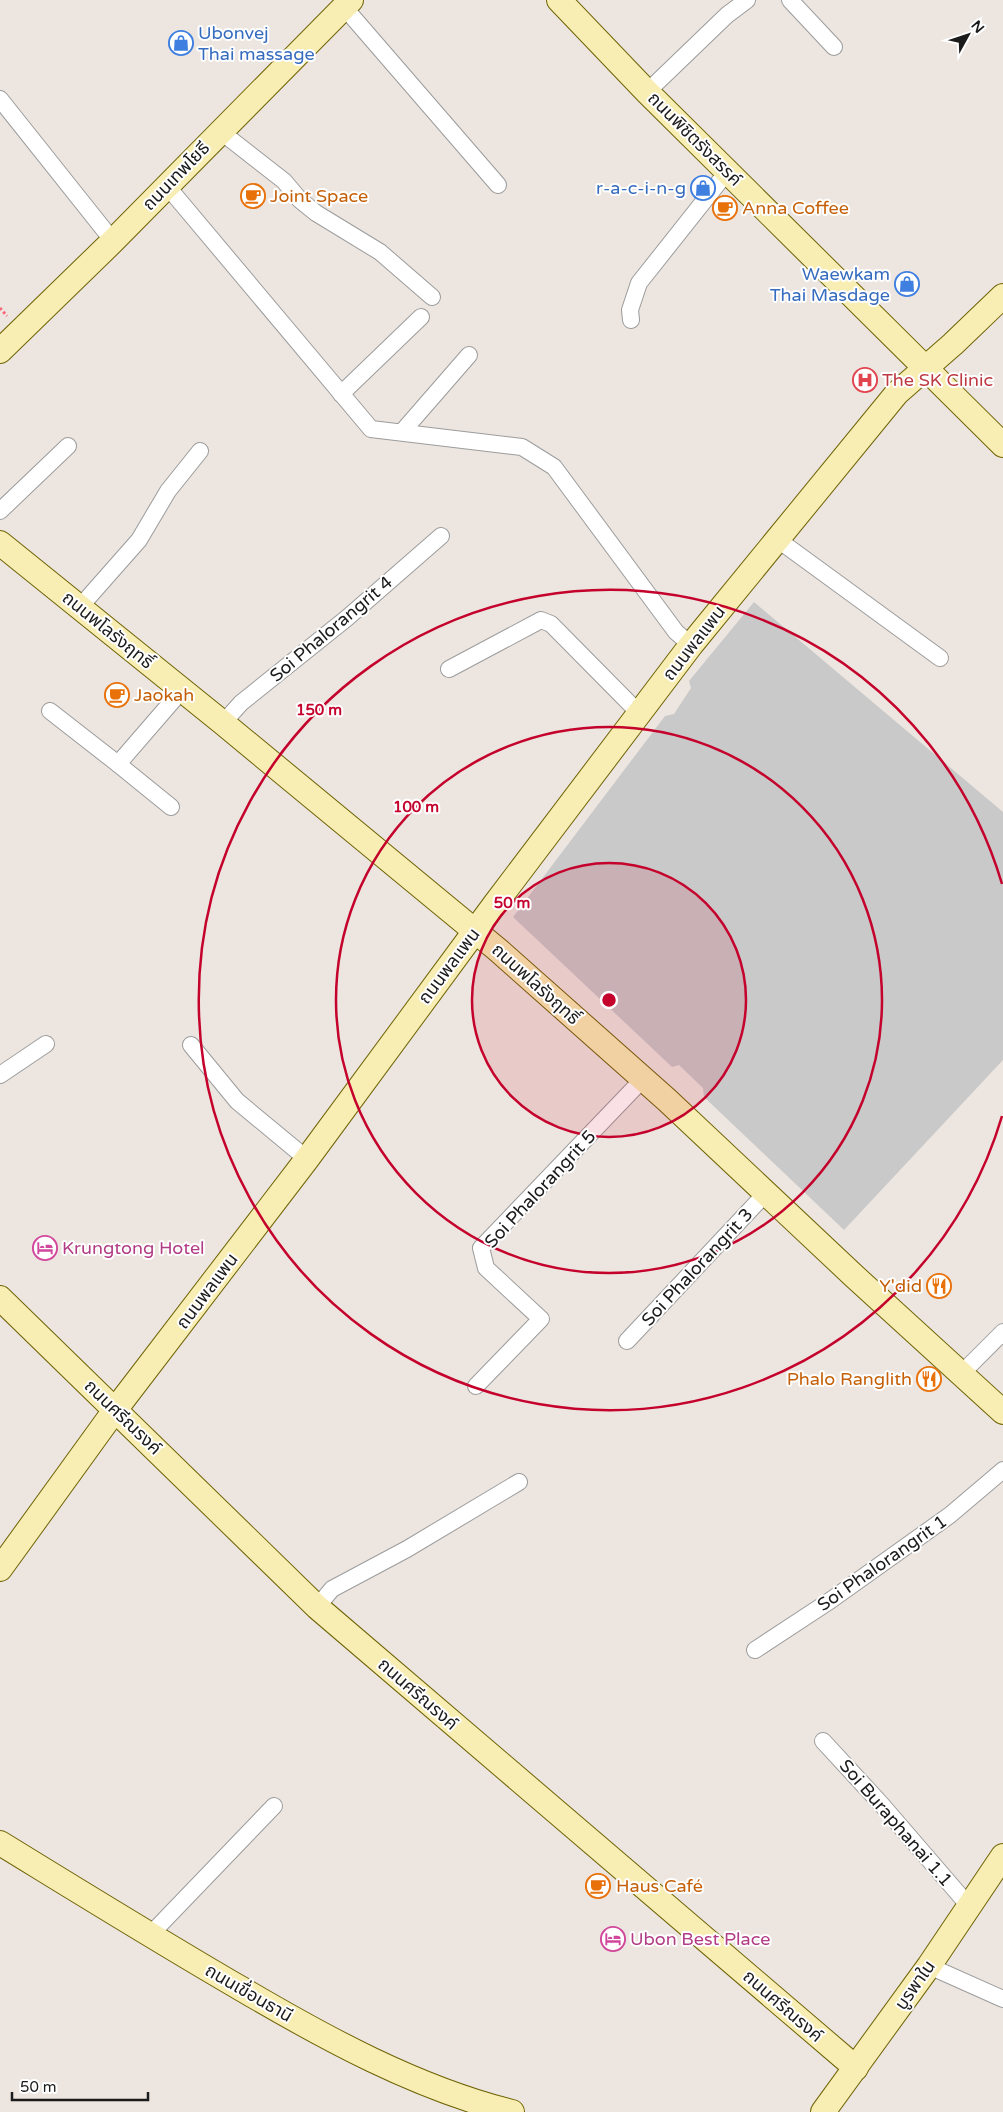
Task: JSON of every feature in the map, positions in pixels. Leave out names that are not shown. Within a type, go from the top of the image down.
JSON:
[{"type":"street","name":"ถนนพิชิตรังสรรค์","points":[[559,0],[647,92],[1003,445]]},
{"type":"street","points":[[647,92],[727,15],[747,0]]},
{"type":"street","points":[[790,0],[834,47]]},
{"type":"street","points":[[348,3],[498,185]]},
{"type":"street","name":"ถนนเทพโยธี","points":[[0,351],[114,241],[220,131],[348,3]]},
{"type":"street","points":[[0,99],[114,241]]},
{"type":"street","points":[[220,131],[284,180],[300,200],[380,252],[432,297]]},
{"type":"street","points":[[631,320],[630,310],[639,283],[727,172]]},
{"type":"street","points":[[167,186],[371,429],[522,447],[554,467],[676,632],[691,645]]},
{"type":"street","name":"ถนนพลแพน","points":[[0,1568],[115,1410],[307,1159],[691,645],[897,393],[1003,296]]},
{"type":"street","points":[[341,394],[421,316]]},
{"type":"street","points":[[402,432],[469,355]]},
{"type":"street","points":[[0,511],[68,446]]},
{"type":"street","points":[[79,608],[139,540],[168,491],[200,451]]},
{"type":"street","name":"Soi Phalorangrit 4","points":[[223,723],[241,703],[348,618],[441,536]]},
{"type":"street","points":[[777,539],[940,658]]},
{"type":"street","name":"ถนนพโลรังฤทธิ์","points":[[0,543],[476,931],[643,1079],[1003,1412]]},
{"type":"street","points":[[450,669],[541,620],[551,624],[639,713]]},
{"type":"street","points":[[118,764],[182,690]]},
{"type":"street","points":[[50,711],[171,807]]},
{"type":"street","points":[[0,1075],[46,1044]]},
{"type":"street","points":[[191,1044],[237,1101],[307,1159]]},
{"type":"street","name":"Soi Phalorangrit 5","points":[[476,1386],[541,1319],[486,1268],[481,1248],[643,1079]]},
{"type":"street","name":"Soi Phalorangrit 3","points":[[627,1342],[766,1193]]},
{"type":"street","name":"ถนนศรีณรงค์","points":[[0,1298],[317,1607],[856,2068]]},
{"type":"street","points":[[962,1373],[1003,1332]]},
{"type":"street","name":"Soi Phalorangrit 1","points":[[755,1650],[831,1600],[950,1515],[1003,1470]]},
{"type":"street","points":[[317,1607],[332,1589],[407,1549],[519,1482]]},
{"type":"street","name":"Soi Buraphanai 1.1","points":[[823,1741],[882,1805],[969,1906]]},
{"type":"street","points":[[150,1935],[274,1806]]},
{"type":"street","name":"ถนนเขื่อนธานี","points":[[0,1843],[150,1935],[324,2037],[431,2085],[489,2106],[512,2112]]},
{"type":"street","name":"บูรพาใน","points":[[823,2112],[930,1966],[1003,1856]]},
{"type":"street","points":[[930,1966],[1003,1999]]},
{"type":"shaded area","points":[[754,602],[1003,812],[1003,1060],[844,1230],[704,1097],[703,1088],[679,1065],[672,1067],[513,917],[665,716],[674,714],[691,688],[689,681]]},
{"type":"place","name":"Ubonvej Thai massage","points":[[181,43]]},
{"type":"place","name":"r-a-c-i-n-g","points":[[703,188]]},
{"type":"place","name":"Joint Space","points":[[253,196]]},
{"type":"place","name":"Anna Coffee","points":[[725,208]]},
{"type":"place","name":"Waewkam Thai Masdage","points":[[907,284]]},
{"type":"place","name":"The SK Clinic","points":[[865,380]]},
{"type":"place","name":"Jaokah","points":[[117,695]]},
{"type":"place","name":"Krungtong Hotel","points":[[45,1248]]},
{"type":"place","name":"Y'did","points":[[939,1286]]},
{"type":"place","name":"Phalo Ranglith","points":[[929,1379]]},
{"type":"place","name":"Haus Café","points":[[598,1886]]},
{"type":"place","name":"Ubon Best Place","points":[[613,1939]]}]
